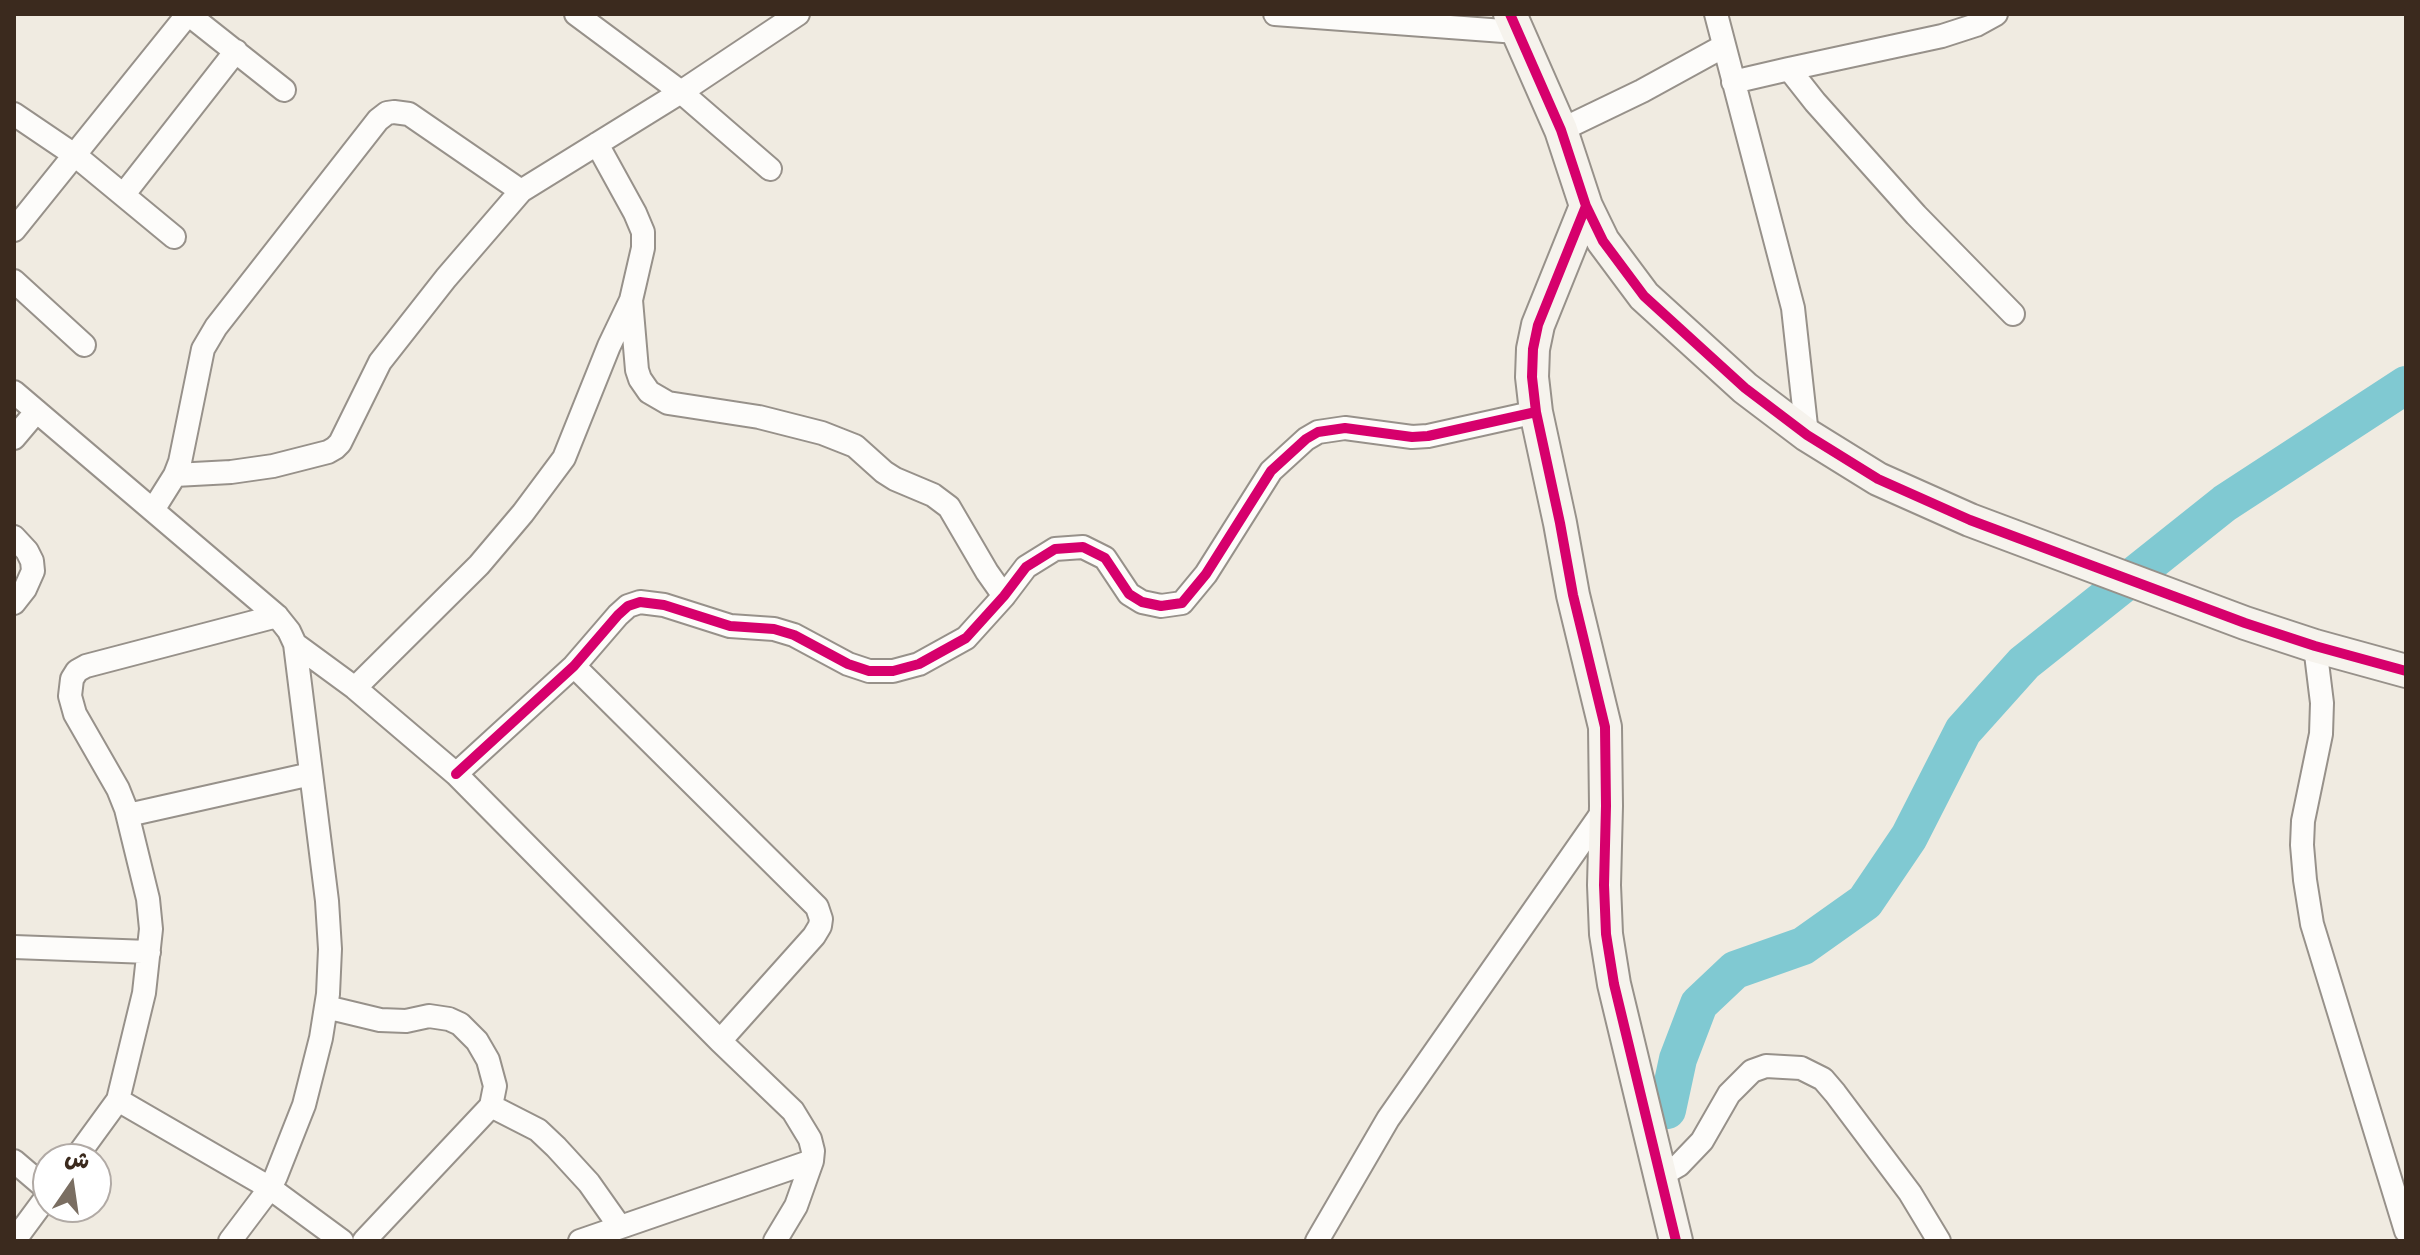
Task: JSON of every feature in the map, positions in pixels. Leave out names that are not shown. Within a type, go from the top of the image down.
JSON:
[{"type":"street","points":[[14,230],[188,14],[284,90]]},
{"type":"street","points":[[576,14],[681,92],[770,169]]},
{"type":"street","points":[[175,475],[273,466],[335,448],[380,362],[446,278],[521,191],[681,92],[798,14]]},
{"type":"street","points":[[1275,14],[1514,23],[1561,130],[1586,206],[1603,241],[1644,296],[1745,388],[1807,435],[1878,479],[1970,520],[2245,623],[2406,671]]},
{"type":"street","points":[[1716,14],[1793,308],[1807,435]]},
{"type":"street","points":[[1733,82],[1942,36],[1976,25],[1996,14]]},
{"type":"street","points":[[1561,130],[1642,91],[1724,46]]},
{"type":"street","points":[[124,194],[236,51]]},
{"type":"street","points":[[1789,69],[1916,215],[2013,314]]},
{"type":"street","points":[[153,510],[175,475],[188,429],[203,349],[216,327],[378,120],[387,113],[409,114],[521,191]]},
{"type":"street","points":[[14,114],[76,156],[174,237]]},
{"type":"street","points":[[355,688],[479,565],[564,458],[631,300],[643,248],[643,232],[635,213],[597,144]]},
{"type":"street","points":[[1586,206],[1538,325],[1532,377],[1536,412],[1573,595],[1605,727],[1604,885],[1606,934],[1614,984],[1676,1241]]},
{"type":"street","points":[[14,281],[84,345]]},
{"type":"street","points":[[631,300],[637,370],[649,392],[668,403],[759,417],[822,433],[855,446],[884,472],[933,495],[949,507],[1004,596]]},
{"type":"street","points":[[14,392],[277,616],[295,644],[327,901],[330,949],[326,1007],[304,1105],[270,1188],[230,1241]]},
{"type":"street","points":[[14,438],[36,412]]},
{"type":"street","points":[[456,774],[574,666],[628,606],[640,602],[664,605],[730,626],[774,629],[794,635],[848,664],[869,671],[893,671],[919,664],[966,638],[1026,567],[1055,549],[1083,547],[1105,558],[1129,594],[1142,602],[1161,606],[1182,603],[1206,574],[1259,486],[1271,471],[1318,432],[1345,428],[1412,437],[1428,436],[1536,412]]},
{"type":"street","points":[[14,537],[27,551],[33,571],[14,603]]},
{"type":"street","points":[[87,1143],[118,1100],[144,993],[151,929],[148,899],[128,815],[118,789],[75,714],[70,686],[77,671],[86,666],[277,616]]},
{"type":"street","points":[[295,644],[355,688],[456,774],[793,1111],[812,1143],[812,1161],[796,1206],[775,1241]]},
{"type":"street","points":[[2315,646],[2322,703],[2321,734],[2303,821],[2305,880],[2316,937],[2406,1231]]},
{"type":"street","points":[[574,666],[817,907],[820,926],[814,936],[720,1041]]},
{"type":"street","points":[[128,815],[311,774]]},
{"type":"street","points":[[1317,1241],[1388,1119],[1606,806]]},
{"type":"street","points":[[14,947],[149,952]]},
{"type":"street","points":[[326,1007],[380,1020],[406,1021],[429,1016],[460,1024],[477,1041],[488,1060],[495,1086],[491,1106],[364,1241]]},
{"type":"street","points":[[1660,1176],[1679,1165],[1702,1141],[1729,1094],[1752,1071],[1766,1066],[1801,1068],[1823,1079],[1835,1093],[1910,1193],[1939,1241]]},
{"type":"street","points":[[118,1100],[270,1188],[342,1241]]},
{"type":"street","points":[[491,1106],[538,1130],[589,1183],[620,1227]]},
{"type":"street","points":[[14,1161],[32,1177]]},
{"type":"street","points":[[580,1241],[812,1161]]},
{"type":"street","points":[[14,1241],[32,1215]]},
{"type":"waterway","points":[[1667,1110],[1678,1059],[1699,1004],[1735,970],[1803,946],[1865,902],[1909,837],[1963,731],[2024,663],[2225,503],[2406,385]]},
{"type":"cycle path","points":[[1510,14],[1561,130],[1586,206],[1603,241],[1644,296],[1745,388],[1807,435],[1878,479],[1970,520],[2245,623],[2406,671]]},
{"type":"cycle path","points":[[1586,206],[1538,325],[1532,377],[1536,412],[1573,595],[1605,727],[1604,885],[1606,934],[1614,984],[1676,1241]]},
{"type":"cycle path","points":[[456,774],[574,666],[628,606],[640,602],[664,605],[730,626],[774,629],[794,635],[848,664],[869,671],[893,671],[919,664],[966,638],[1026,567],[1055,549],[1083,547],[1105,558],[1129,594],[1142,602],[1161,606],[1182,603],[1206,574],[1271,471],[1318,432],[1345,428],[1412,437],[1428,436],[1536,412]]}]
